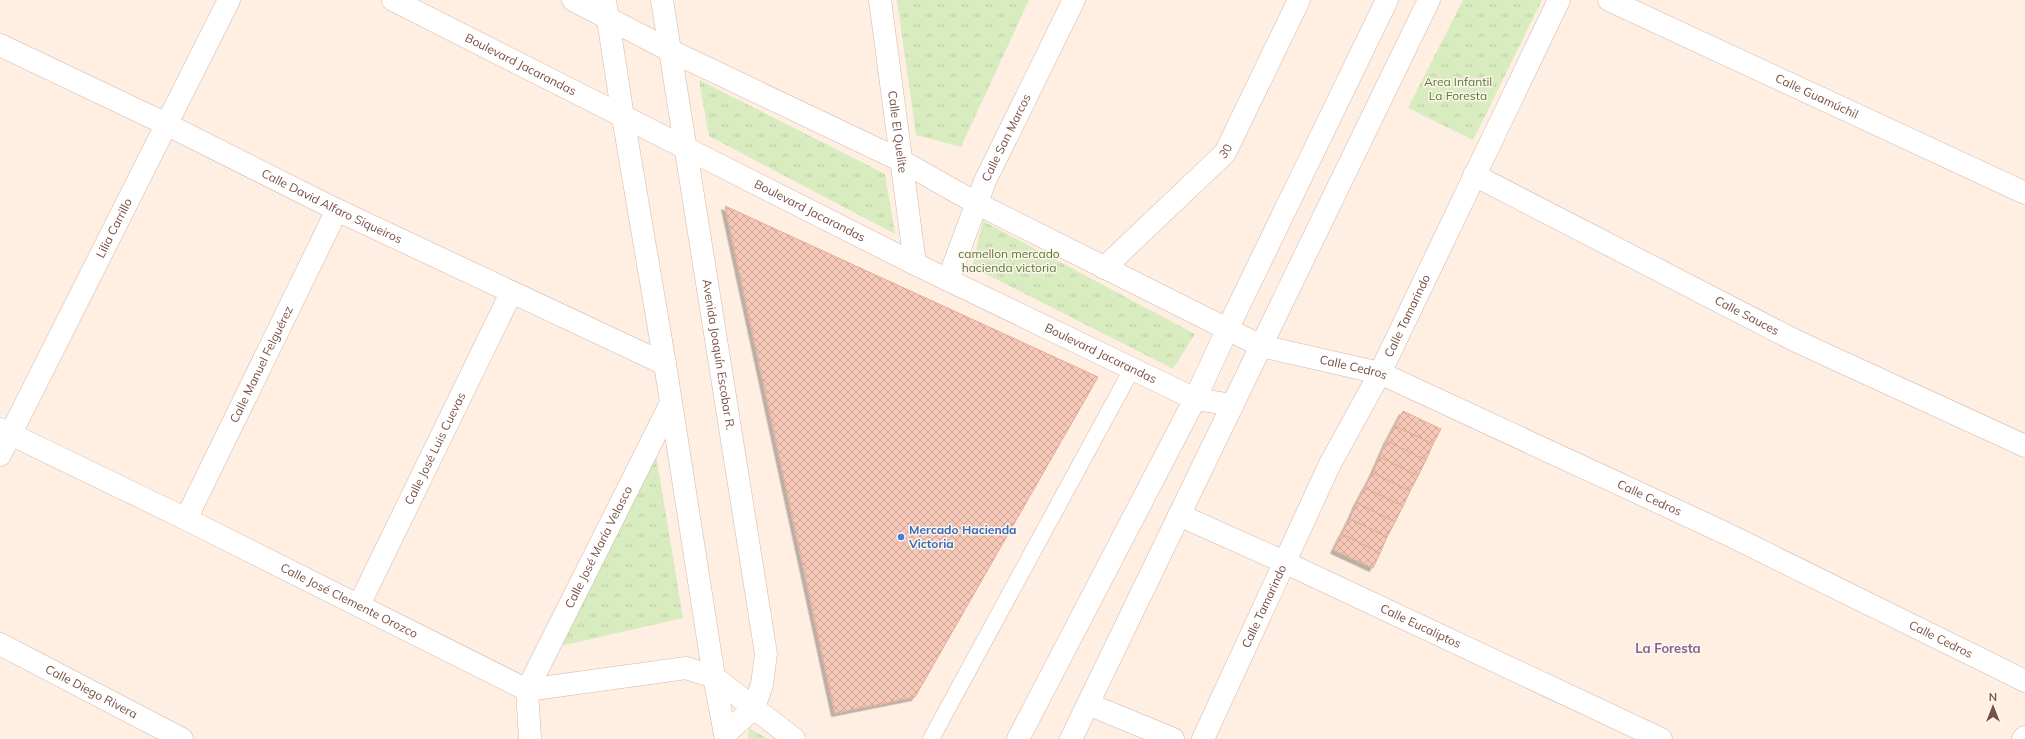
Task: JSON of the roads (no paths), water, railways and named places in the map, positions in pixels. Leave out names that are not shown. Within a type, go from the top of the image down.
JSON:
[{"type":"street","name":"Lilia Carrillo","points":[[0,456],[5,432],[229,0]]},
{"type":"street","name":"Boulevard Jacarandas","points":[[393,0],[915,264],[1132,369],[1195,399],[1233,405]]},
{"type":"street","points":[[574,0],[606,9],[671,51],[900,160],[976,203],[1227,330],[1262,346]]},
{"type":"street","name":"Avenida Joaquín Escobar R.","points":[[662,0],[687,149],[713,325],[766,654],[762,684],[754,708],[725,736]]},
{"type":"street","name":"Calle El Quelite","points":[[880,0],[900,160],[915,264]]},
{"type":"street","name":"Calle San Marcos","points":[[948,280],[985,181],[1074,0]]},
{"type":"street","name":"30","points":[[1104,268],[1225,154],[1299,0]]},
{"type":"street","points":[[1018,739],[1195,399],[1387,0]]},
{"type":"street","points":[[1071,739],[1429,0]]},
{"type":"street","name":"Calle Tamarindo","points":[[1202,739],[1330,464],[1380,373],[1559,0]]},
{"type":"street","name":"Calle Guamúchil","points":[[1609,0],[2025,194]]},
{"type":"street","name":"Avenida Joaquín Escobar R.","points":[[606,9],[622,117],[665,364],[670,405],[725,736]]},
{"type":"street","name":"Calle David Alfaro Siqueiros","points":[[0,45],[166,124],[336,210],[665,364]]},
{"type":"street","name":"Calle Sauces","points":[[1474,175],[1796,341],[2025,446]]},
{"type":"street","name":"Calle Manuel Felguérez","points":[[186,519],[336,210]]},
{"type":"street","name":"Calle José Luis Cuevas","points":[[359,605],[511,293]]},
{"type":"street","name":"Calle Cedros","points":[[1262,346],[1380,373],[1725,533],[2025,681]]},
{"type":"street","name":"Calle José María Velasco","points":[[527,690],[670,405]]},
{"type":"street","name":"Calle José Clemente Orozco","points":[[5,432],[186,519],[527,690]]},
{"type":"street","name":"Calle Eucaliptos","points":[[1179,515],[1284,562],[1661,739]]},
{"type":"street","name":"Calle Diego Rivera","points":[[0,644],[182,739]]},
{"type":"street","points":[[530,739],[527,690],[686,668],[714,677],[794,739]]},
{"type":"street","points":[[1088,704],[1173,739]]},
{"type":"lane","points":[[931,739],[1132,369]]},
{"type":"place","name":"Mercado Hacienda Victoria","points":[[901,537]]},
{"type":"district","name":"La Foresta","points":[[1668,648]]},
{"type":"park label","name":"Area Infantil La Foresta","points":[[1458,89]]},
{"type":"park label","name":"camellon mercado hacienda victoria","points":[[1009,261]]}]
